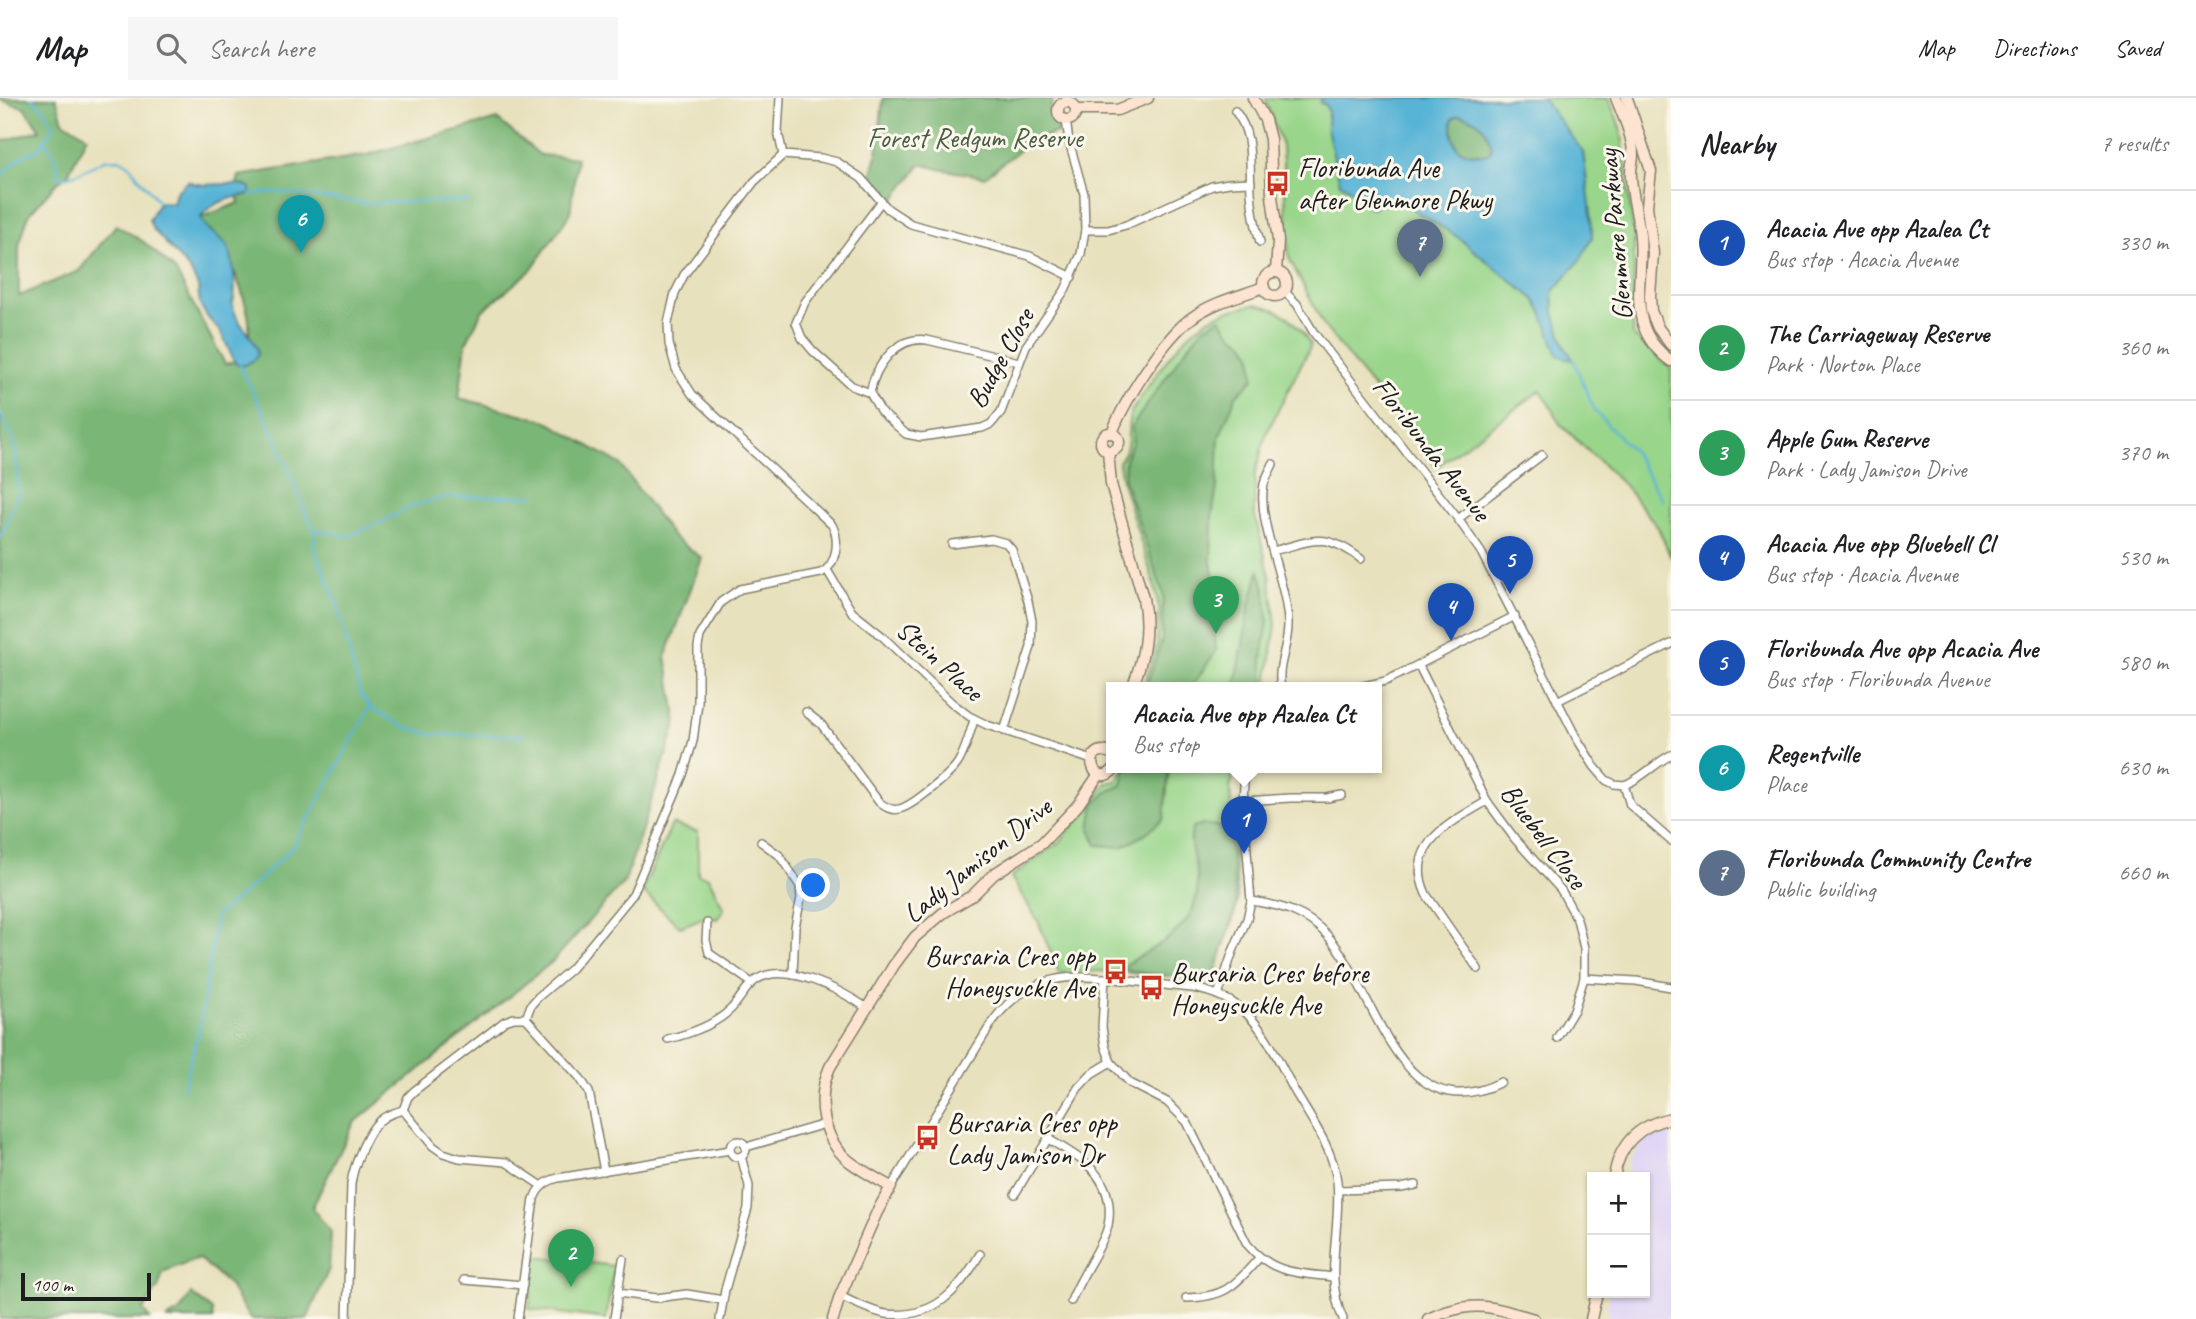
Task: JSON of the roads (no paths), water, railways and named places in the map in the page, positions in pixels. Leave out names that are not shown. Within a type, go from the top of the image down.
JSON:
[{"type":"street","points":[[780,98],[778,131],[783,155]]},
{"type":"street","points":[[1077,110],[1117,110],[1148,98]]},
{"type":"street","points":[[1253,98],[1265,120],[1270,139],[1272,196],[1278,241],[1276,272]]},
{"type":"street","name":"Glenmore Parkway","points":[[1616,98],[1633,153],[1631,176],[1640,245],[1637,298],[1639,312],[1649,338],[1671,361]]},
{"type":"street","name":"Glenmore Parkway","points":[[1627,98],[1651,175],[1647,201],[1653,253],[1650,306],[1658,328],[1671,345]]},
{"type":"street","points":[[1067,100],[1073,103],[1077,110],[1074,118],[1066,120],[1061,118],[1058,111],[1067,100]]},
{"type":"street","points":[[1235,111],[1248,134],[1254,219],[1260,242]]},
{"type":"street","name":"Budge Close","points":[[881,202],[801,309],[796,323],[802,338],[852,386],[870,393],[881,412],[909,435],[921,437],[982,428],[994,422],[1001,412],[1019,362],[1031,338],[1063,294],[1081,254],[1085,230],[1083,188],[1069,141],[1066,120]]},
{"type":"street","points":[[526,1018],[531,1005],[587,951],[625,905],[638,884],[690,754],[697,716],[699,639],[718,605],[740,589],[814,575],[827,570],[834,557],[836,540],[832,526],[692,394],[676,369],[668,337],[668,317],[684,275],[754,182],[783,155],[821,158],[844,165],[865,181],[881,202],[915,226],[1030,256],[1072,277]]},
{"type":"street","points":[[1085,230],[1108,230],[1126,225],[1212,186],[1251,182]]},
{"type":"street","points":[[1276,272],[1285,278],[1287,285],[1278,295],[1271,295],[1264,287],[1264,281],[1267,275],[1276,272]]},
{"type":"street","points":[[1134,682],[1144,652],[1146,618],[1143,598],[1112,489],[1108,451],[1101,446],[1100,440],[1106,433],[1112,433],[1120,410],[1129,396],[1180,328],[1192,317],[1214,305],[1264,287]]},
{"type":"street","name":"Floribunda Avenue","points":[[1284,291],[1297,304],[1314,333],[1481,552],[1579,743],[1598,772],[1611,783],[1624,785],[1630,805],[1671,841]]},
{"type":"street","points":[[870,393],[876,371],[895,349],[908,340],[927,340],[1019,362]]},
{"type":"street","points":[[1458,519],[1542,455]]},
{"type":"street","points":[[1273,464],[1264,484],[1263,503],[1286,601],[1288,623],[1280,670],[1281,682]]},
{"type":"street","points":[[952,544],[991,539],[1008,540],[1027,596],[1032,630],[1028,661],[1004,731]]},
{"type":"street","points":[[1273,551],[1312,540],[1326,540],[1344,546],[1362,559]]},
{"type":"street","name":"Stein Place","points":[[827,570],[852,612],[974,720],[1092,760]]},
{"type":"street","points":[[1382,682],[1515,616]]},
{"type":"street","points":[[1558,701],[1671,644]]},
{"type":"street","name":"Bluebell Close","points":[[1419,666],[1488,801],[1515,839],[1569,901],[1577,919],[1583,941],[1584,978],[1574,1010],[1557,1038]]},
{"type":"street","points":[[806,712],[821,724],[879,802],[891,813],[906,807],[951,772],[961,759],[974,720]]},
{"type":"street","points":[[1106,750],[1100,751],[1092,760],[1094,770],[1099,774],[1109,773]]},
{"type":"street","points":[[1624,785],[1671,755]]},
{"type":"street","points":[[1218,995],[1247,919],[1251,901],[1243,801],[1245,773]]},
{"type":"street","name":"Lady Jamison Drive","points":[[891,1187],[849,1161],[835,1144],[825,1124],[822,1095],[828,1073],[894,965],[924,929],[943,913],[973,895],[994,874],[1042,843],[1078,805],[1099,774]]},
{"type":"street","points":[[1243,801],[1342,795]]},
{"type":"street","points":[[1478,969],[1426,894],[1422,884],[1421,867],[1427,845],[1438,831],[1488,801]]},
{"type":"street","points":[[761,842],[776,852],[800,886],[793,975]]},
{"type":"street","points":[[1251,901],[1274,904],[1294,911],[1329,937],[1341,953],[1397,1056],[1421,1080],[1435,1087],[1457,1092],[1475,1091],[1501,1082]]},
{"type":"street","points":[[707,923],[706,940],[709,953],[752,983]]},
{"type":"street","points":[[668,1039],[724,1016],[752,983],[769,975],[793,975],[840,990],[867,1008]]},
{"type":"street","points":[[832,1319],[877,1212],[993,1021],[1003,1008],[1026,990],[1047,981],[1077,976],[1194,988],[1218,995],[1247,1014],[1264,1034],[1328,1151],[1335,1169],[1338,1190],[1333,1277],[1336,1300],[1343,1319]]},
{"type":"street","points":[[1105,978],[1101,1021],[1111,1062],[1130,1083],[1167,1102],[1187,1122],[1241,1235],[1259,1258],[1288,1272],[1333,1277]]},
{"type":"street","points":[[1584,978],[1636,981],[1671,987]]},
{"type":"street","points":[[347,1319],[351,1184],[353,1173],[376,1125],[383,1118],[403,1110],[408,1097],[414,1091],[505,1021],[526,1018],[585,1084],[592,1101],[604,1171]]},
{"type":"street","points":[[1015,1194],[1078,1088],[1091,1074],[1111,1062]]},
{"type":"street","points":[[403,1110],[433,1146],[443,1153],[459,1158],[506,1162],[542,1186]]},
{"type":"street","points":[[1615,1172],[1618,1158],[1630,1139],[1645,1127],[1671,1118]]},
{"type":"street","points":[[746,1147],[825,1124]]},
{"type":"street","points":[[1048,1139],[1092,1168],[1104,1185],[1109,1202],[1109,1221],[1105,1235],[1071,1301]]},
{"type":"street","points":[[730,1150],[731,1145],[738,1141],[746,1147]]},
{"type":"street","points":[[730,1150],[734,1156],[741,1156],[746,1147]]},
{"type":"street","points":[[519,1319],[534,1199],[542,1186],[553,1179],[730,1150]]},
{"type":"street","points":[[720,1319],[748,1208],[749,1186],[741,1156]]},
{"type":"street","points":[[1338,1190],[1416,1185]]},
{"type":"street","points":[[840,1296],[886,1314],[908,1315],[922,1312],[942,1303],[956,1292],[980,1254]]},
{"type":"street","points":[[1186,1298],[1208,1297],[1227,1289],[1259,1258]]},
{"type":"street","points":[[614,1319],[623,1259]]},
{"type":"street","points":[[464,1280],[523,1285]]},
{"type":"street","points":[[618,1293],[656,1298],[687,1294],[723,1300]]},
{"type":"street","points":[[1591,1319],[1596,1298]]},
{"type":"street","points":[[1428,1319],[1454,1308],[1479,1305],[1534,1319]]},
{"type":"water","points":[[1321,98],[1542,98],[1583,152],[1591,213],[1592,237],[1581,259],[1553,292],[1554,313],[1565,347],[1574,361],[1558,355],[1535,300],[1456,236],[1407,206],[1384,199],[1373,209],[1366,204],[1363,197],[1340,183],[1327,129],[1328,111],[1325,104],[1320,103]],"holes":[[[1460,115],[1478,122],[1488,135],[1492,148],[1488,154],[1470,154],[1455,144],[1452,120]]]},
{"type":"water","points":[[188,181],[202,185],[234,184],[250,187],[250,194],[216,204],[201,217],[206,226],[227,246],[233,266],[232,305],[258,352],[256,358],[240,366],[235,363],[221,332],[200,305],[198,286],[190,270],[153,229],[149,220],[159,202],[173,203],[176,192]]},
{"type":"waterway","points":[[0,178],[22,157],[37,151],[54,127],[45,110],[32,98]]},
{"type":"waterway","points":[[45,141],[55,158],[61,178],[81,172],[104,160],[119,159],[128,164],[159,202]]},
{"type":"waterway","points":[[250,194],[278,192],[362,203],[468,201]]},
{"type":"waterway","points":[[1573,360],[1595,411],[1634,452],[1662,500]]},
{"type":"waterway","points":[[240,366],[275,436],[315,530],[314,547],[336,601],[360,693],[370,707],[404,727],[431,734],[525,736]]},
{"type":"waterway","points":[[0,413],[15,443],[19,492],[0,537]]},
{"type":"waterway","points":[[316,530],[347,536],[414,505],[446,497],[535,496]]},
{"type":"waterway","points":[[183,1089],[200,1025],[216,916],[293,847],[370,707]]},
{"type":"place","name":"Floribunda Ave after Glenmore Pkwy","points":[[1278,183]]},
{"type":"place","name":"Regentville","points":[[301,253]]},
{"type":"place","name":"Floribunda Community Centre","points":[[1420,277]]},
{"type":"place","name":"Floribunda Ave opp Acacia Ave","points":[[1510,594]]},
{"type":"place","name":"Apple Gum Reserve","points":[[1216,634]]},
{"type":"place","name":"Acacia Ave opp Bluebell Cl","points":[[1451,641]]},
{"type":"place","name":"Acacia Ave opp Azalea Ct","points":[[1244,854]]},
{"type":"place","name":"Bursaria Cres opp Honeysuckle Ave","points":[[1115,971]]},
{"type":"place","name":"Bursaria Cres before Honeysuckle Ave","points":[[1151,988]]},
{"type":"place","name":"Bursaria Cres opp Lady Jamison Dr","points":[[927,1138]]},
{"type":"place","name":"The Carriageway Reserve","points":[[571,1287]]},
{"type":"park label","name":"Forest Redgum Reserve","points":[[975,137]]}]
